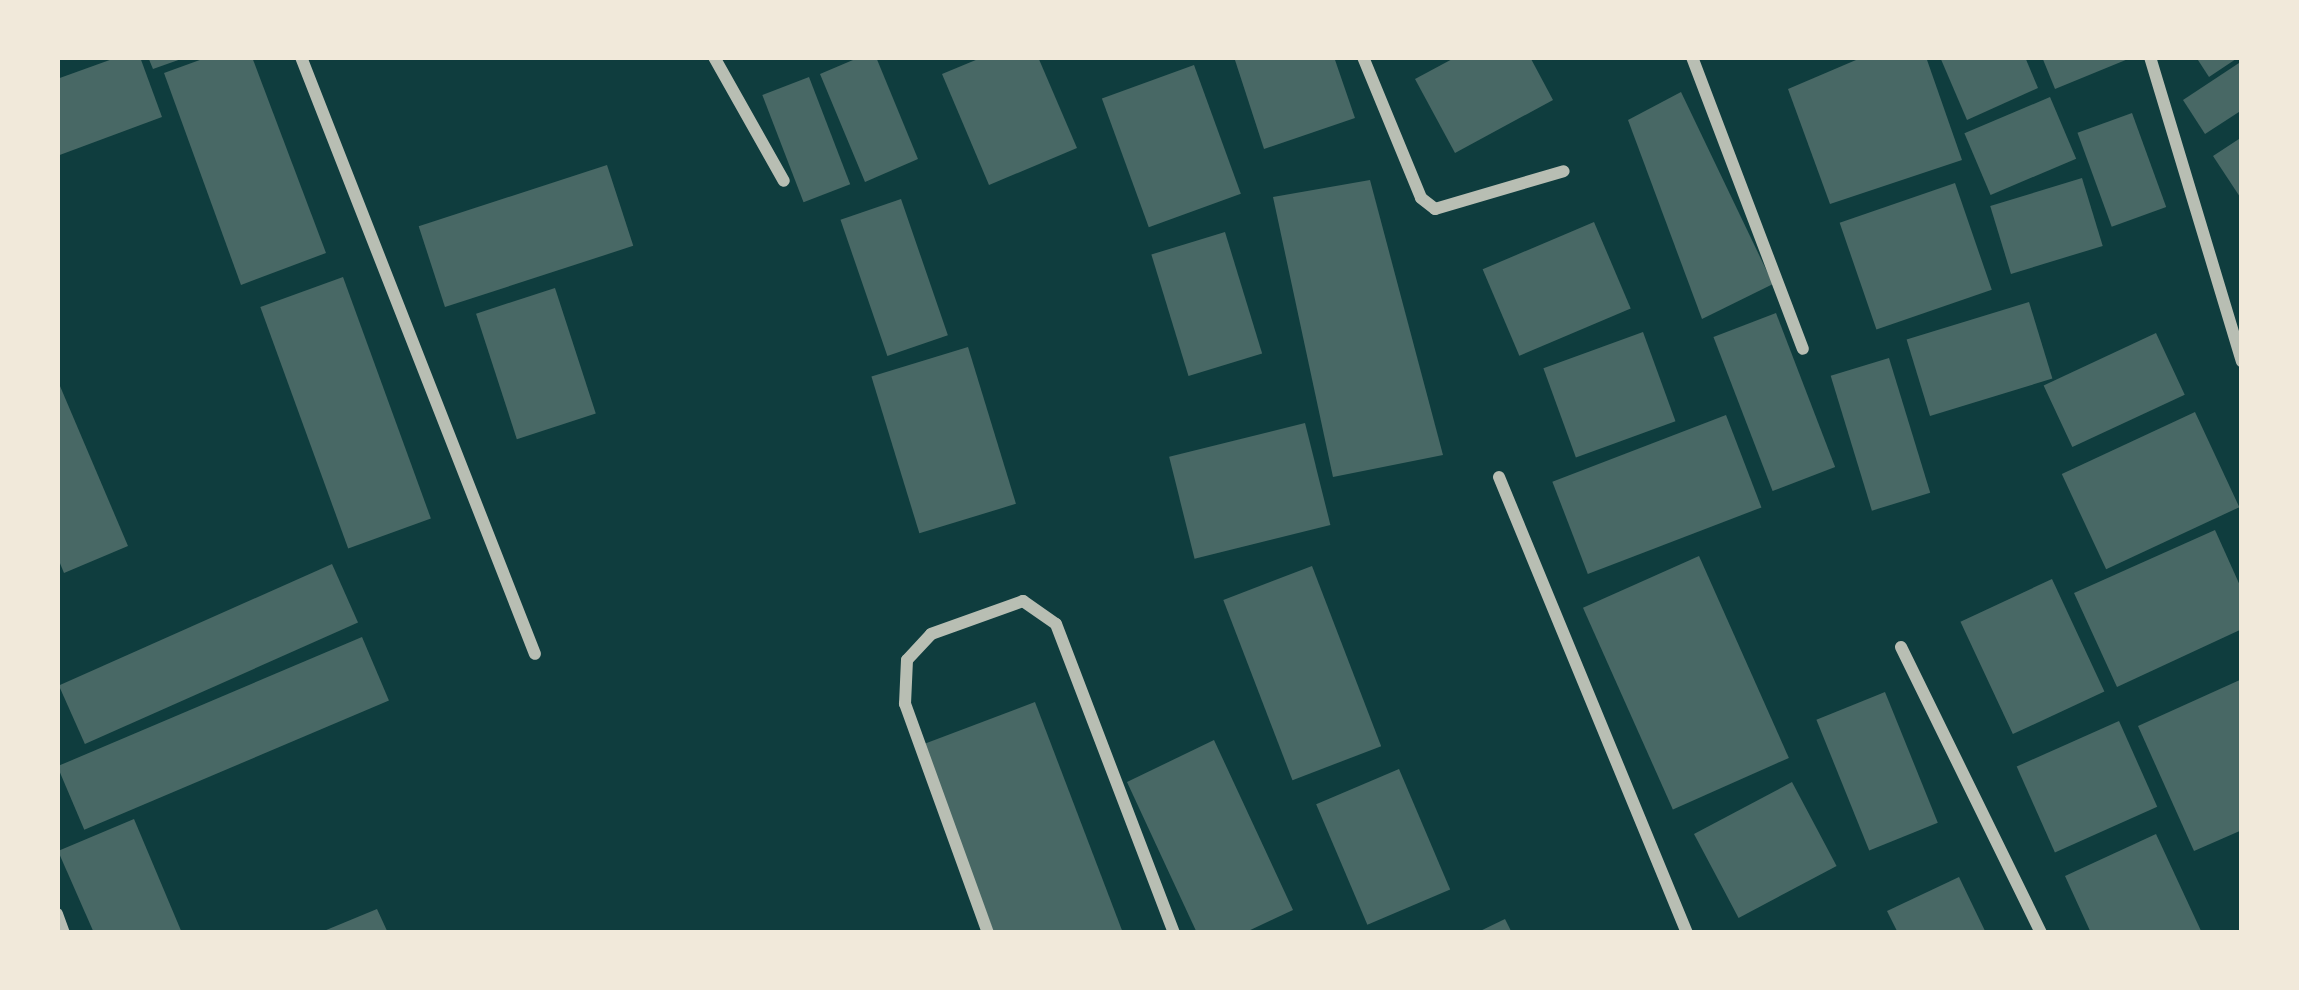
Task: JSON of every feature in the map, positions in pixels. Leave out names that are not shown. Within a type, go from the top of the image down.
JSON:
[{"type":"street","points":[[301,57],[536,654]]},
{"type":"street","points":[[715,57],[784,181]]},
{"type":"street","points":[[1363,57],[1421,198],[1435,208],[1564,172]]},
{"type":"street","points":[[1692,57],[1803,349]]},
{"type":"street","points":[[2150,57],[2242,362]]},
{"type":"street","points":[[1498,477],[1687,933]]},
{"type":"street","points":[[988,933],[905,704],[907,660],[931,634],[1023,601],[1056,624],[1174,933]]},
{"type":"street","points":[[1900,647],[2041,933]]},
{"type":"street","points":[[57,914],[64,933]]},
{"type":"building","points":[[118,57],[140,57],[162,117],[57,156],[57,79]]},
{"type":"building","points":[[148,57],[184,57],[184,58],[153,69]]},
{"type":"building","points":[[208,57],[252,57],[326,253],[241,285],[164,73]]},
{"type":"building","points":[[860,57],[876,57],[918,159],[865,182],[820,74]]},
{"type":"building","points":[[983,57],[1038,57],[1077,148],[989,185],[942,74]]},
{"type":"building","points":[[1234,57],[1334,57],[1355,118],[1264,149]]},
{"type":"building","points":[[1456,57],[1530,57],[1553,100],[1455,153],[1415,79]]},
{"type":"building","points":[[1863,57],[1926,57],[1962,160],[1830,204],[1788,89]]},
{"type":"building","points":[[1940,57],[2025,57],[2038,88],[1967,120]]},
{"type":"building","points":[[2042,57],[2133,57],[2055,89]]},
{"type":"building","points":[[2196,57],[2239,57],[2209,77]]},
{"type":"building","points":[[2242,61],[2242,110],[2205,134],[2183,100]]},
{"type":"building","points":[[1194,65],[1241,194],[1149,227],[1102,99]]},
{"type":"building","points":[[809,77],[850,184],[804,202],[762,95]]},
{"type":"building","points":[[1681,92],[1773,284],[1702,319],[1628,120]]},
{"type":"building","points":[[2050,97],[2076,159],[1991,195],[1964,133]]},
{"type":"building","points":[[2132,113],[2166,207],[2112,227],[2077,133]]},
{"type":"building","points":[[2242,137],[2242,200],[2213,156]]},
{"type":"building","points":[[607,165],[633,246],[445,307],[419,226]]},
{"type":"building","points":[[2082,178],[2103,246],[2011,274],[1990,206]]},
{"type":"building","points":[[1370,180],[1443,455],[1333,477],[1273,197]]},
{"type":"building","points":[[1955,183],[1992,290],[1876,330],[1840,223]]},
{"type":"building","points":[[901,199],[948,335],[887,356],[840,220]]},
{"type":"building","points":[[1594,222],[1631,309],[1519,356],[1483,269]]},
{"type":"building","points":[[1225,232],[1262,353],[1188,376],[1151,255]]},
{"type":"building","points":[[343,277],[431,519],[348,549],[260,307]]},
{"type":"building","points":[[555,288],[596,414],[517,439],[476,314]]},
{"type":"building","points":[[2029,302],[2052,379],[1930,416],[1907,339]]},
{"type":"building","points":[[1776,313],[1835,467],[1773,491],[1713,337]]},
{"type":"building","points":[[1643,332],[1675,421],[1576,458],[1543,368]]},
{"type":"building","points":[[2156,333],[2185,395],[2072,447],[2044,385]]},
{"type":"building","points":[[968,347],[1016,504],[919,533],[871,377]]},
{"type":"building","points":[[1889,358],[1930,493],[1872,511],[1831,376]]},
{"type":"building","points":[[57,379],[128,546],[64,573],[57,556]]},
{"type":"building","points":[[2195,412],[2239,507],[2106,569],[2062,474]]},
{"type":"building","points":[[1726,415],[1761,507],[1588,574],[1552,482]]},
{"type":"building","points":[[1305,423],[1330,525],[1195,559],[1169,457]]},
{"type":"building","points":[[2215,530],[2242,590],[2242,629],[2117,687],[2074,593]]},
{"type":"building","points":[[1699,556],[1789,758],[1673,810],[1583,608]]},
{"type":"building","points":[[332,564],[358,622],[85,744],[59,686]]},
{"type":"building","points":[[1312,566],[1381,746],[1292,780],[1223,600]]},
{"type":"building","points":[[2052,579],[2104,691],[2013,734],[1960,622]]},
{"type":"building","points":[[362,637],[389,701],[84,830],[57,766]]},
{"type":"building","points":[[2242,679],[2242,830],[2194,851],[2138,726]]},
{"type":"building","points":[[1885,692],[1938,823],[1869,850],[1816,720]]},
{"type":"building","points":[[1035,702],[1123,933],[994,933],[924,744]]},
{"type":"building","points":[[2119,721],[2157,807],[2055,852],[2017,767]]},
{"type":"building","points":[[1214,740],[1293,910],[1244,933],[1197,933],[1127,782]]},
{"type":"building","points":[[1399,769],[1450,890],[1367,925],[1316,804]]},
{"type":"building","points":[[1792,782],[1837,866],[1739,918],[1694,834]]},
{"type":"building","points":[[134,819],[182,933],[94,933],[58,851]]},
{"type":"building","points":[[2156,834],[2202,933],[2091,933],[2065,876]]},
{"type":"building","points":[[1959,877],[1986,933],[1898,933],[1887,911]]},
{"type":"building","points":[[377,909],[388,933],[319,933]]},
{"type":"building","points":[[1505,919],[1512,933],[1476,933]]}]
